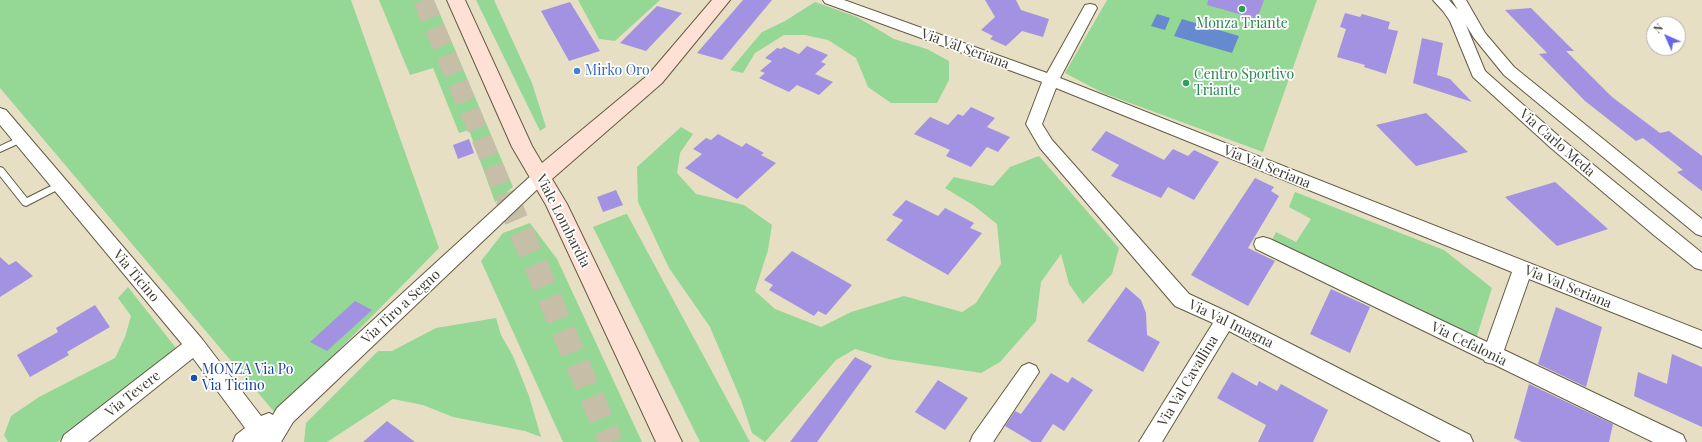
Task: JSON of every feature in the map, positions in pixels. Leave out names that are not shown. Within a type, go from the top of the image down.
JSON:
[{"type":"street","name":"Viale Lombardia","points":[[456,0],[522,147],[541,176],[556,204],[669,442]]},
{"type":"street","points":[[541,176],[655,79],[721,0]]},
{"type":"street","name":"Via Val Seriana","points":[[830,0],[1051,80],[1702,340]]},
{"type":"street","name":"Via Carlo Meda","points":[[1440,0],[1449,8],[1457,21],[1478,73],[1557,144],[1661,231],[1702,263]]},
{"type":"street","name":"Via Carlo Meda","points":[[1459,0],[1479,35],[1509,71],[1702,229]]},
{"type":"street","points":[[1051,80],[1090,8]]},
{"type":"street","name":"Via Val Imagna","points":[[1051,80],[1034,124],[1046,144],[1182,300],[1225,320],[1462,442]]},
{"type":"street","name":"Via Ticino","points":[[0,114],[195,345],[260,439]]},
{"type":"street","name":"Via Tiro a Segno","points":[[260,439],[541,176]]},
{"type":"street","name":"Via Cefalonia","points":[[1263,244],[1492,356],[1675,442]]},
{"type":"street","points":[[1492,356],[1522,269]]},
{"type":"street","name":"Via Val Cavallina","points":[[1150,442],[1225,320]]},
{"type":"street","name":"Via Tevere","points":[[72,442],[195,345]]},
{"type":"street","points":[[981,442],[1029,372]]},
{"type":"lane","points":[[0,149],[21,139]]},
{"type":"lane","points":[[0,170],[26,203],[60,185]]},
{"type":"green space","points":[[0,0],[351,0],[439,248],[276,414],[0,88]]},
{"type":"green space","points":[[379,0],[434,0],[513,187],[495,202],[469,130],[459,133],[433,68],[410,75]]},
{"type":"green space","points":[[476,0],[494,0],[532,83],[546,127],[540,131]]},
{"type":"green space","points":[[578,0],[660,0],[615,41],[599,39]]},
{"type":"green space","name":"Centro Sportivo Triante","points":[[1107,0],[1317,0],[1263,152],[1103,93],[1065,73]]},
{"type":"green space","points":[[815,2],[857,17],[894,39],[927,49],[949,61],[949,80],[937,103],[891,103],[868,87],[856,58],[828,40],[805,35],[784,35],[755,53],[743,73],[730,70],[762,32],[785,21]]},
{"type":"green space","points":[[681,127],[693,134],[680,153],[677,173],[696,194],[744,205],[772,225],[768,250],[755,291],[775,309],[821,327],[851,312],[904,296],[962,312],[976,303],[1001,264],[997,224],[973,205],[945,188],[954,177],[993,186],[1010,167],[1039,156],[1119,248],[1112,274],[1083,304],[1069,284],[1061,254],[1041,282],[1036,321],[1000,362],[981,373],[888,359],[855,349],[836,360],[765,442],[752,433],[741,400],[710,327],[669,268],[638,202],[637,167]]},
{"type":"green space","points":[[1295,192],[1444,250],[1492,288],[1476,339],[1271,242],[1276,232],[1296,242],[1311,219],[1289,207]]},
{"type":"green space","points":[[626,214],[750,442],[700,442],[593,227]]},
{"type":"green space","points":[[530,223],[557,259],[642,442],[563,442],[481,261],[503,233]]},
{"type":"green space","points":[[128,287],[176,348],[57,442],[8,442],[4,435],[11,416],[39,397],[115,358],[125,337],[131,316],[118,298]]},
{"type":"green space","points":[[496,318],[501,335],[513,356],[529,396],[541,437],[525,431],[453,417],[423,405],[393,399],[327,442],[304,442],[306,423],[378,351],[392,351],[436,328]]},
{"type":"water","points":[[1157,14],[1170,18],[1165,30],[1151,26]]},
{"type":"water","points":[[1182,19],[1239,36],[1232,53],[1174,36]]},
{"type":"building","points":[[743,0],[772,0],[722,60],[697,53]]},
{"type":"building","points":[[985,0],[1016,0],[1021,10],[1049,19],[1043,37],[1022,31],[1006,46],[990,39],[993,36],[981,30],[995,17]]},
{"type":"building","name":"Monza Triante","points":[[1208,0],[1264,0],[1257,19],[1207,5]]},
{"type":"building","points":[[570,2],[600,51],[569,61],[541,11]]},
{"type":"building","points":[[657,6],[682,13],[646,51],[620,43]]},
{"type":"building","points":[[1531,8],[1574,51],[1566,51],[1612,97],[1660,133],[1669,131],[1702,156],[1702,191],[1677,172],[1683,170],[1643,138],[1636,141],[1585,101],[1539,54],[1547,53],[1505,10]]},
{"type":"building","points":[[1345,13],[1360,17],[1362,14],[1390,22],[1388,29],[1398,31],[1386,74],[1364,67],[1365,65],[1337,57],[1346,29],[1340,27]]},
{"type":"building","points":[[1422,38],[1443,43],[1437,75],[1450,79],[1472,102],[1413,83]]},
{"type":"building","points":[[807,46],[828,55],[821,62],[826,64],[815,74],[833,82],[819,95],[797,85],[789,92],[759,78],[765,73],[760,71],[772,61],[765,58],[777,48],[781,49],[784,47],[799,54]]},
{"type":"building","points":[[971,107],[995,118],[987,127],[1010,137],[998,152],[987,147],[971,167],[946,156],[950,150],[914,134],[930,117],[948,125],[958,114],[963,116]]},
{"type":"building","points":[[1426,113],[1468,152],[1416,166],[1376,125]]},
{"type":"building","points":[[1106,131],[1164,160],[1173,149],[1188,156],[1194,150],[1219,162],[1194,200],[1168,187],[1161,198],[1111,176],[1119,165],[1091,150]]},
{"type":"building","points":[[718,134],[742,147],[746,143],[764,153],[761,155],[776,163],[737,199],[685,168],[702,154],[693,149],[706,138],[711,140]]},
{"type":"building","points":[[469,139],[474,153],[458,159],[453,145]]},
{"type":"building","points":[[1255,178],[1274,187],[1271,191],[1279,196],[1248,248],[1275,261],[1248,306],[1191,275]]},
{"type":"building","points":[[1555,182],[1608,229],[1557,246],[1505,197]]},
{"type":"building","points":[[616,190],[623,205],[603,212],[597,197]]},
{"type":"building","points":[[906,200],[938,216],[945,208],[974,223],[970,228],[982,233],[948,275],[886,240],[903,220],[892,215]]},
{"type":"building","points":[[792,251],[852,285],[826,315],[818,311],[814,316],[769,290],[773,285],[764,280]]},
{"type":"building","points":[[0,257],[9,265],[16,261],[33,276],[0,297]]},
{"type":"building","points":[[1126,287],[1141,300],[1146,313],[1147,335],[1160,342],[1143,372],[1087,341]]},
{"type":"building","points":[[1331,289],[1370,307],[1350,353],[1310,334]]},
{"type":"building","points":[[355,301],[372,310],[327,351],[310,342]]},
{"type":"building","points":[[95,305],[110,327],[67,352],[69,355],[30,377],[17,355],[58,332],[56,328]]},
{"type":"building","points":[[1556,307],[1602,327],[1586,387],[1538,364]]},
{"type":"building","points":[[1672,354],[1702,367],[1702,427],[1634,396],[1638,372],[1667,384]]},
{"type":"building","points":[[855,357],[872,366],[817,442],[790,442]]},
{"type":"building","points":[[1232,372],[1257,386],[1259,381],[1277,391],[1281,384],[1328,410],[1313,442],[1258,442],[1266,425],[1217,398]]},
{"type":"building","points":[[1051,373],[1068,383],[1072,377],[1093,390],[1064,431],[1053,424],[1041,442],[1032,442],[1005,426],[1015,411],[1021,414]]},
{"type":"building","points":[[938,380],[968,398],[945,430],[915,412]]},
{"type":"building","points":[[1529,384],[1613,424],[1609,442],[1522,442],[1514,438]]},
{"type":"building","points":[[387,421],[415,442],[363,442]]},
{"type":"tunnel","points":[[423,0],[507,199]]},
{"type":"tunnel","points":[[507,198],[611,442]]},
{"type":"place","name":"Monza Triante","points":[[1242,9]]},
{"type":"place","name":"Mirko Oro","points":[[577,71]]},
{"type":"place","name":"Centro Sportivo Triante","points":[[1186,83]]},
{"type":"place","name":"MONZA Via Po Via Ticino","points":[[194,378]]}]
